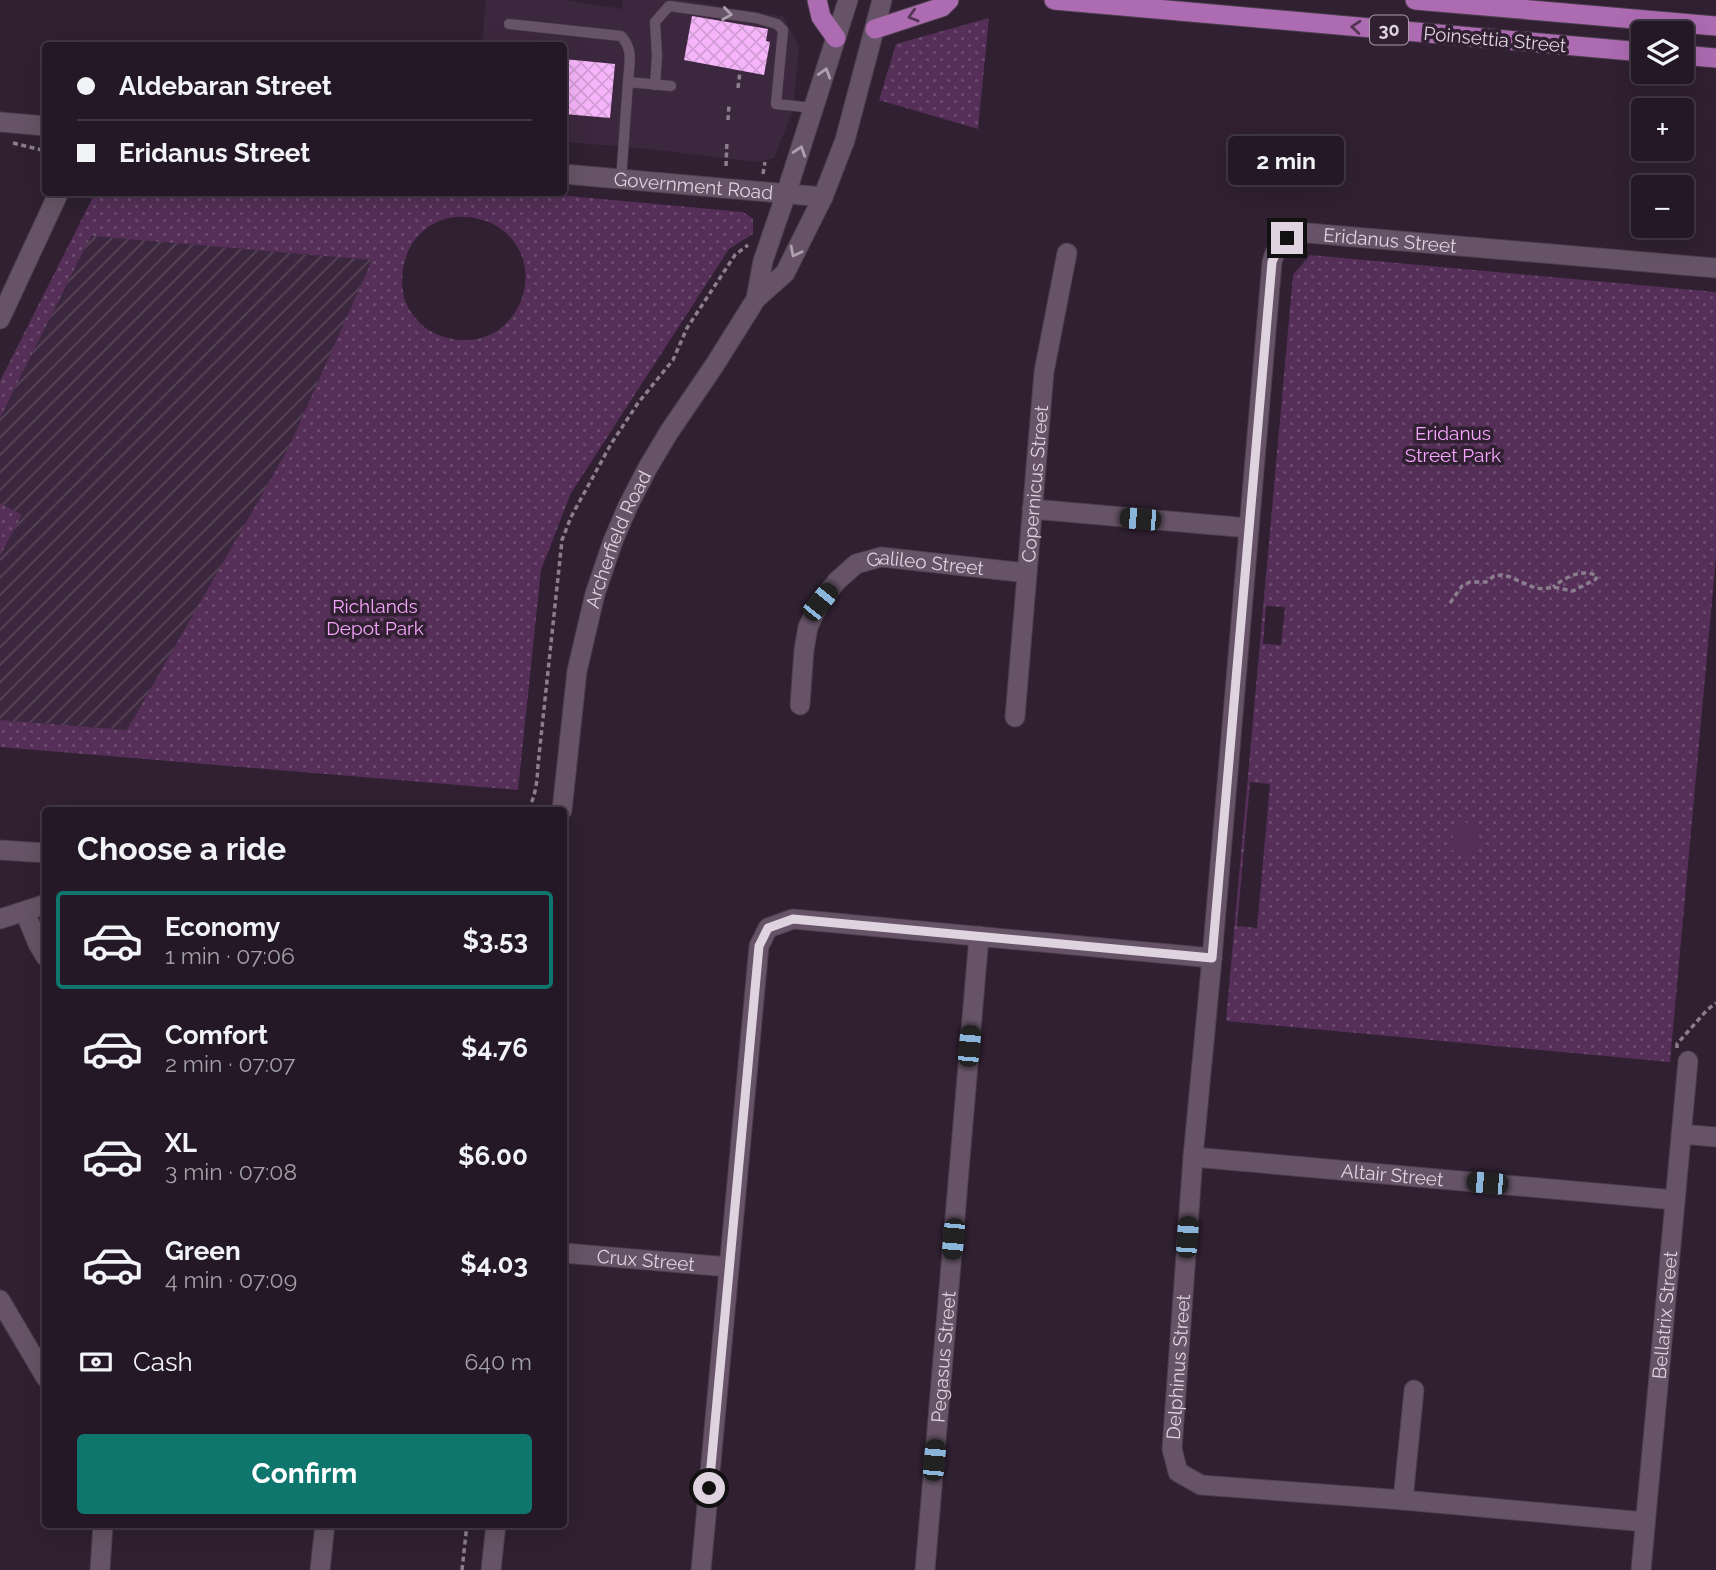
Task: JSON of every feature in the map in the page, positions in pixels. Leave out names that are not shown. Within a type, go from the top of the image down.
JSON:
[{"type":"main road","points":[[817,0],[821,17],[836,38]]},
{"type":"main road","points":[[875,29],[942,7],[949,0]]},
{"type":"main road","name":"Poinsettia Street","points":[[1054,0],[1631,51]]},
{"type":"main road","name":"Poinsettia Street","points":[[1415,0],[1716,26]]},
{"type":"main road","points":[[1694,56],[1716,58]]},
{"type":"street","name":"Archerfield Road","points":[[756,299],[763,261],[848,0]]},
{"type":"street","name":"Archerfield Road","points":[[562,807],[577,671],[595,594],[613,541],[663,441],[756,299],[785,273],[823,197],[845,141],[882,0]]},
{"type":"street","points":[[0,122],[42,126]]},
{"type":"street","name":"Government Road","points":[[567,174],[823,197]]},
{"type":"street","points":[[0,318],[57,196]]},
{"type":"street","name":"Eridanus Street","points":[[1212,958],[1272,262],[1280,243],[1296,233],[1308,233],[1716,268]]},
{"type":"street","name":"Copernicus Street","points":[[1014,717],[1044,372],[1067,253]]},
{"type":"street","points":[[1032,509],[1249,528]]},
{"type":"street","name":"Galileo Street","points":[[800,705],[803,650],[808,627],[820,602],[856,564],[881,557],[1027,573]]},
{"type":"street","points":[[0,850],[42,853]]},
{"type":"street","points":[[0,919],[42,906]]},
{"type":"street","points":[[25,912],[42,951]]},
{"type":"street","points":[[701,1570],[759,946],[768,928],[793,919],[1212,958]]},
{"type":"street","name":"Pegasus Street","points":[[925,1570],[979,936]]},
{"type":"street","name":"Delphinus Street","points":[[1212,958],[1192,1157],[1172,1449],[1178,1472],[1201,1485],[1645,1522]]},
{"type":"street","name":"Bellatrix Street","points":[[1641,1570],[1688,1061]]},
{"type":"street","points":[[1681,1133],[1716,1136]]},
{"type":"street","name":"Altair Street","points":[[1192,1157],[1675,1200]]},
{"type":"street","name":"Crux Street","points":[[567,1253],[729,1267]]},
{"type":"street","points":[[0,1300],[42,1371]]},
{"type":"street","points":[[1404,1500],[1414,1390]]},
{"type":"street","points":[[100,1570],[103,1528]]},
{"type":"street","points":[[320,1570],[325,1528]]},
{"type":"street","points":[[491,1570],[496,1528]]},
{"type":"lane","points":[[654,85],[655,22],[669,6],[756,18],[777,23],[783,30],[776,104],[814,108]]},
{"type":"lane","points":[[509,24],[621,36],[628,43],[630,52],[621,180]]},
{"type":"lane","points":[[628,82],[671,86]]},
{"type":"path","points":[[737,88],[740,71]]},
{"type":"path","points":[[728,120],[729,105]]},
{"type":"path","points":[[726,166],[727,141]]},
{"type":"path","points":[[6,143],[42,150]]},
{"type":"path","points":[[1450,603],[1462,586],[1470,582],[1486,582],[1494,576],[1502,575],[1544,589],[1553,587],[1570,576],[1594,573],[1597,576],[1573,591],[1553,587]]},
{"type":"path","points":[[1688,1061],[1676,1058],[1677,1044],[1716,1003]]},
{"type":"path","points":[[462,1570],[467,1528]]},
{"type":"shaded area","points":[[486,0],[566,0],[622,9],[623,0],[680,0],[783,16],[799,46],[793,110],[774,158],[759,162],[567,142],[567,42],[482,42]]},
{"type":"shaded area","points":[[91,236],[372,260],[289,447],[127,730],[0,720],[0,556],[22,515],[0,503],[0,418]]},
{"type":"green space","points":[[989,18],[978,129],[879,100],[896,44]]},
{"type":"green space","name":"Richlands Depot Park","points":[[93,196],[567,196],[743,212],[753,219],[753,234],[729,249],[571,493],[541,570],[518,790],[0,747],[0,720],[127,730],[289,447],[372,260],[91,236],[0,418],[0,381]],"holes":[[[452,217],[473,218],[491,223],[512,240],[523,260],[525,283],[519,305],[506,324],[487,336],[462,340],[428,330],[410,310],[403,292],[403,267],[411,245],[427,228]]]},
{"type":"green space","name":"Eridanus Street Park","points":[[1310,255],[1716,292],[1716,557],[1670,1062],[1226,1021],[1293,275]],"holes":[[[1266,606],[1285,607],[1281,645],[1263,644]],[[1250,782],[1270,784],[1257,928],[1237,926]]]},
{"type":"green space","points":[[0,503],[22,515],[0,556]]},
{"type":"green space","points":[[1455,821],[1481,825],[1476,854],[1451,850]]},
{"type":"building","points":[[692,16],[768,29],[766,41],[770,42],[764,75],[684,60]]},
{"type":"building","points":[[567,59],[615,64],[610,118],[567,114]]},
{"type":"route","points":[[709,1488],[759,946],[768,928],[793,919],[1212,958],[1272,262],[1280,243],[1287,238]]}]
